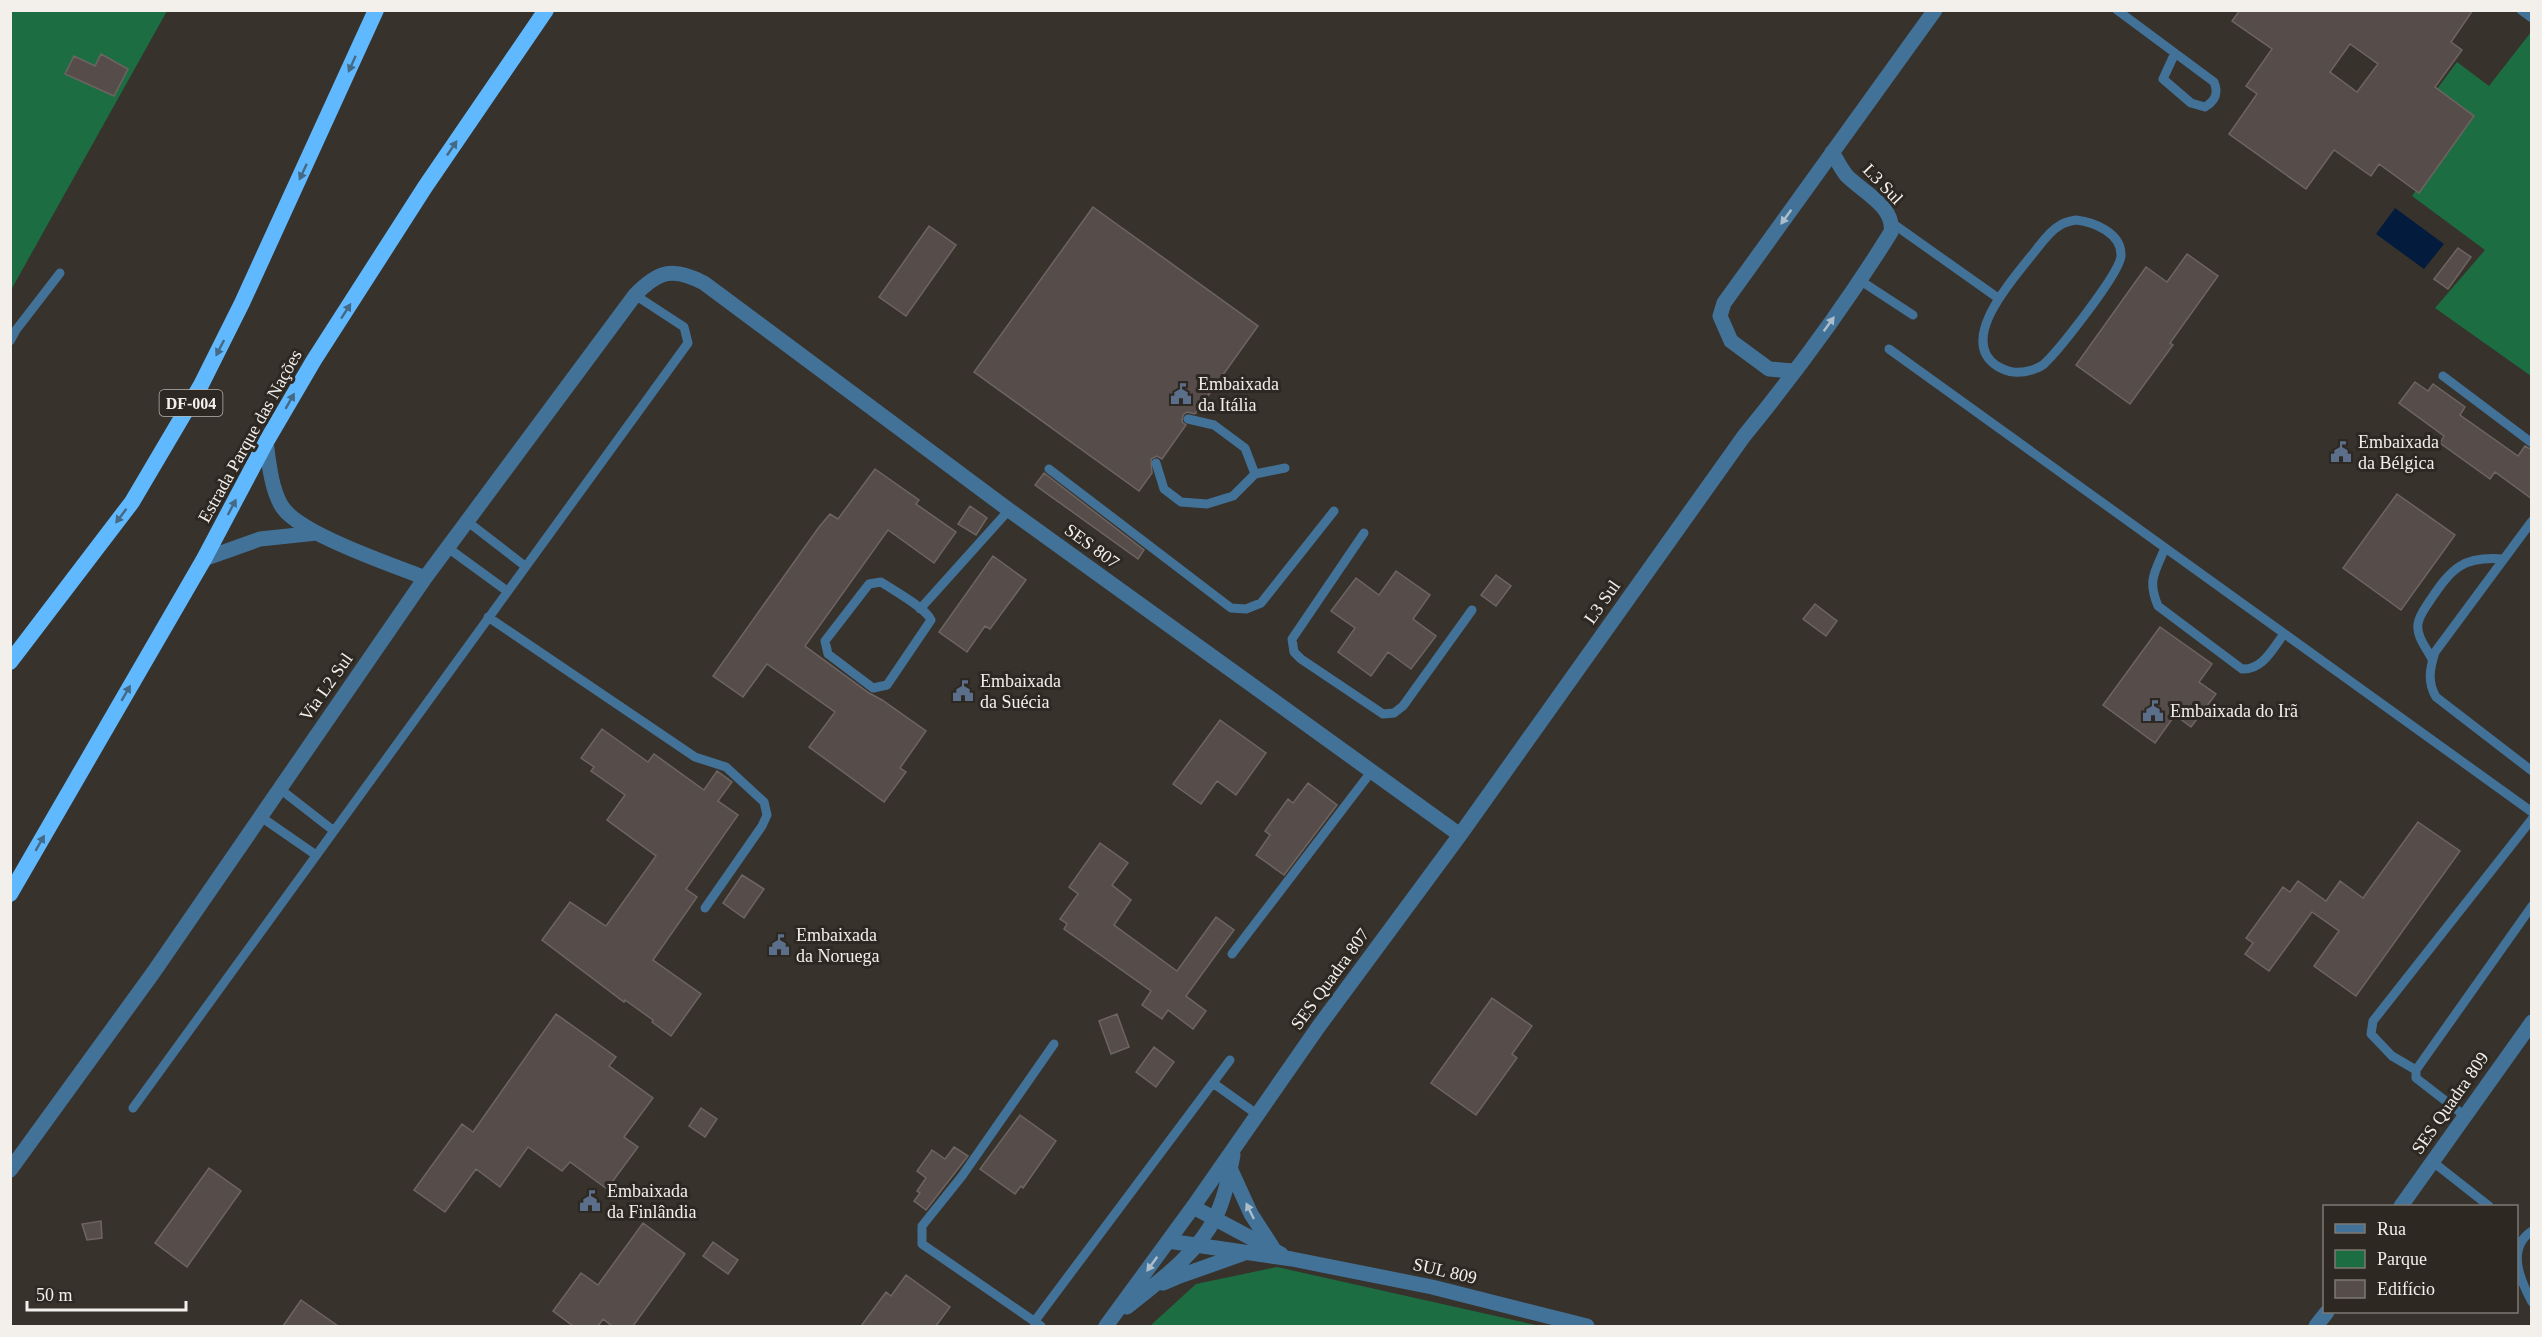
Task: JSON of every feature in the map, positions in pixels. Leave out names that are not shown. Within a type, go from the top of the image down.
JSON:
[{"type":"highway","name":"DF-004","points":[[10,662],[132,502],[201,385],[242,303],[376,10]]},
{"type":"highway","name":"Estrada Parque das Nações","points":[[10,894],[204,559],[266,442],[314,360],[419,196],[546,10]]},
{"type":"street","points":[[1794,371],[1769,369],[1731,341],[1720,316],[1724,303],[1935,10]]},
{"type":"street","name":"L3 Sul","points":[[1460,835],[1744,436],[1778,394],[1860,281],[1891,232],[1892,223],[1888,213],[1846,174],[1832,152]]},
{"type":"street","name":"L3 Sul","points":[[1820,170],[1846,174]]},
{"type":"street","name":"Via L2 Sul","points":[[10,1170],[153,973],[425,578],[635,295],[647,283],[670,272],[688,275],[704,283]]},
{"type":"street","name":"SES 807","points":[[704,283],[1010,510],[1460,835]]},
{"type":"street","points":[[1769,369],[1778,394]]},
{"type":"street","points":[[266,442],[271,474],[280,504],[294,521],[317,533],[425,578]]},
{"type":"street","points":[[204,559],[260,539],[317,533]]},
{"type":"street","name":"SES Quadra 807","points":[[1108,1323],[1235,1148],[1319,1026],[1460,835]]},
{"type":"street","name":"SES Quadra 809","points":[[2402,1205],[2532,1022]]},
{"type":"street","name":"SES Quadra 807","points":[[1108,1323],[1145,1293],[1196,1245],[1215,1219],[1224,1194],[1235,1148]]},
{"type":"street","points":[[1230,1168],[1251,1214],[1275,1250]]},
{"type":"street","name":"SUL 809","points":[[1193,1207],[1292,1259]]},
{"type":"street","name":"SUL 809","points":[[1168,1242],[1292,1259],[1432,1287],[1587,1326]]},
{"type":"street","points":[[1145,1293],[1177,1277],[1247,1253]]},
{"type":"street","points":[[2316,1326],[2326,1313]]},
{"type":"lane","points":[[2117,10],[2175,53],[2214,82],[2217,93],[2205,108],[2191,103],[2163,79],[2175,53]]},
{"type":"lane","points":[[2521,10],[2532,18]]},
{"type":"lane","points":[[2076,220],[2099,225],[2114,237],[2120,247],[2120,261],[2099,294],[2042,366],[2016,373],[1994,364],[1988,356],[1984,332],[1998,298],[2057,226],[2076,220]]},
{"type":"lane","points":[[1892,223],[1998,298]]},
{"type":"lane","points":[[10,341],[60,273]]},
{"type":"lane","points":[[1860,281],[1913,315]]},
{"type":"lane","points":[[133,1108],[688,343],[684,327],[635,295]]},
{"type":"lane","points":[[1889,349],[2532,812]]},
{"type":"lane","points":[[2443,376],[2532,443]]},
{"type":"lane","points":[[1188,419],[1214,425],[1245,448],[1255,474]]},
{"type":"lane","points":[[1156,463],[1164,489],[1181,502],[1207,504],[1233,496],[1255,474],[1285,468]]},
{"type":"lane","points":[[1049,469],[1231,608],[1246,609],[1261,603],[1334,511]]},
{"type":"lane","points":[[920,609],[1010,510]]},
{"type":"lane","points":[[2532,521],[2435,652],[2429,678],[2431,689],[2436,697],[2532,771]]},
{"type":"lane","points":[[468,522],[525,566]]},
{"type":"lane","points":[[1364,533],[1293,639],[1294,652],[1301,659],[1383,714],[1394,713],[1403,706],[1472,610]]},
{"type":"lane","points":[[448,548],[507,591]]},
{"type":"lane","points":[[2165,548],[2153,577],[2152,592],[2158,606],[2242,669],[2251,669],[2259,665],[2284,634]]},
{"type":"lane","points":[[2433,659],[2418,632],[2418,624],[2422,613],[2446,577],[2464,562],[2489,558],[2504,559]]},
{"type":"lane","points":[[881,582],[920,609],[930,616],[930,624],[886,685],[873,688],[828,654],[825,648],[825,641],[869,584],[881,582]]},
{"type":"lane","points":[[488,617],[695,757],[726,767],[764,802],[767,815],[762,826],[705,908]]},
{"type":"lane","points":[[1232,954],[1371,771]]},
{"type":"lane","points":[[280,789],[333,831]]},
{"type":"lane","points":[[261,817],[316,855]]},
{"type":"lane","points":[[2416,1070],[2392,1056],[2371,1034],[2373,1022],[2532,819]]},
{"type":"lane","points":[[2465,1116],[2416,1078],[2416,1070],[2532,906]]},
{"type":"lane","points":[[1054,1044],[962,1176],[922,1227],[920,1233],[922,1244],[1038,1324],[1230,1059]]},
{"type":"lane","points":[[1213,1083],[1258,1114]]},
{"type":"lane","points":[[2433,1162],[2488,1205]]},
{"type":"lane","points":[[2518,1255],[2528,1233]]},
{"type":"lane","points":[[2518,1272],[2532,1302]]},
{"type":"green space","points":[[11,11],[167,11],[11,290]]},
{"type":"green space","points":[[2531,32],[2531,376],[2435,308],[2485,250],[2412,196],[2469,114],[2437,89],[2457,62],[2489,86]]},
{"type":"green space","points":[[1277,1267],[1540,1326],[1150,1326],[1196,1284]]},
{"type":"water","points":[[2395,208],[2444,244],[2424,269],[2376,234]]},
{"type":"building","points":[[2240,10],[2473,10],[2451,42],[2462,50],[2435,87],[2474,116],[2419,193],[2379,164],[2371,176],[2334,150],[2306,189],[2229,134],[2257,94],[2246,86],[2272,49],[2232,21]],"holes":[[[2350,44],[2378,64],[2357,92],[2330,72]]]},
{"type":"building","points":[[101,54],[128,69],[114,96],[65,74],[74,56],[95,66]]},
{"type":"building","points":[[1093,207],[1258,326],[1195,414],[1187,412],[1183,415],[1182,422],[1186,425],[1162,459],[1157,456],[1151,459],[1152,473],[1139,491],[974,372]]},
{"type":"building","points":[[929,226],[956,245],[906,316],[879,297]]},
{"type":"building","points":[[2458,248],[2471,257],[2448,289],[2434,279]]},
{"type":"building","points":[[2187,254],[2218,276],[2170,343],[2173,345],[2130,404],[2076,365],[2146,267],[2167,282]]},
{"type":"building","points":[[2415,382],[2428,391],[2433,384],[2465,407],[2460,415],[2518,456],[2525,446],[2532,450],[2532,499],[2495,472],[2490,479],[2440,443],[2444,436],[2399,403]]},
{"type":"building","points":[[875,469],[919,500],[916,504],[956,532],[934,563],[888,530],[805,646],[926,731],[900,768],[906,772],[884,802],[809,747],[835,712],[767,664],[743,697],[713,676],[819,527],[830,514],[838,519]]},
{"type":"building","points":[[1044,473],[1144,550],[1138,559],[1035,485]]},
{"type":"building","points":[[2397,494],[2455,535],[2401,610],[2343,568]]},
{"type":"building","points":[[970,506],[987,518],[976,535],[958,524]]},
{"type":"building","points":[[993,556],[1026,580],[990,629],[985,626],[967,652],[939,632]]},
{"type":"building","points":[[1396,571],[1430,595],[1413,619],[1436,636],[1411,669],[1388,652],[1371,676],[1338,652],[1355,628],[1331,611],[1356,578],[1379,595]]},
{"type":"building","points":[[1496,575],[1511,586],[1496,606],[1481,595]]},
{"type":"building","points":[[1815,604],[1837,621],[1826,636],[1803,619]]},
{"type":"building","points":[[2160,627],[2212,664],[2199,682],[2216,694],[2191,727],[2175,715],[2155,743],[2103,705]]},
{"type":"building","points":[[1220,720],[1266,753],[1236,795],[1217,781],[1201,804],[1173,784]]},
{"type":"building","points":[[602,729],[648,762],[654,754],[704,790],[717,771],[732,782],[718,801],[738,815],[686,889],[697,897],[653,960],[701,994],[671,1036],[652,1022],[653,1020],[625,1000],[624,1002],[542,940],[570,902],[606,926],[656,856],[607,820],[625,795],[591,771],[594,767],[581,758]]},
{"type":"building","points":[[1308,783],[1337,805],[1284,875],[1256,855],[1270,835],[1265,831],[1288,799],[1293,803]]},
{"type":"building","points":[[2418,822],[2460,851],[2356,996],[2314,966],[2339,931],[2312,912],[2269,971],[2245,954],[2253,943],[2246,938],[2283,887],[2290,892],[2298,881],[2326,901],[2340,881],[2363,898]]},
{"type":"building","points":[[1100,843],[1128,863],[1112,885],[1131,900],[1114,925],[1177,971],[1216,917],[1234,930],[1186,996],[1206,1011],[1193,1029],[1168,1010],[1162,1019],[1142,1005],[1151,991],[1064,929],[1067,924],[1060,919],[1078,894],[1069,887]]},
{"type":"building","points":[[742,875],[764,889],[744,918],[723,903]]},
{"type":"building","points":[[1492,998],[1532,1026],[1512,1054],[1517,1058],[1476,1115],[1431,1083]]},
{"type":"building","points":[[556,1014],[616,1057],[609,1066],[653,1098],[624,1137],[638,1147],[607,1189],[570,1162],[562,1171],[528,1147],[500,1187],[476,1169],[445,1212],[414,1190],[462,1124],[473,1132]]},
{"type":"building","points":[[1117,1014],[1129,1047],[1111,1054],[1099,1021]]},
{"type":"building","points":[[1154,1047],[1174,1062],[1156,1087],[1136,1072]]},
{"type":"building","points":[[701,1108],[717,1119],[705,1137],[689,1126]]},
{"type":"building","points":[[1020,1115],[1056,1141],[1023,1188],[1021,1186],[1015,1194],[980,1169]]},
{"type":"building","points":[[954,1147],[968,1156],[926,1210],[914,1201],[920,1193],[917,1191],[926,1178],[917,1171],[932,1150],[945,1159]]},
{"type":"building","points":[[209,1168],[241,1191],[187,1267],[155,1243]]},
{"type":"building","points":[[101,1221],[102,1238],[87,1240],[82,1224]]},
{"type":"building","points":[[643,1223],[685,1254],[633,1326],[612,1326],[603,1319],[598,1326],[573,1326],[553,1311],[581,1273],[598,1285]]},
{"type":"building","points":[[713,1242],[738,1260],[728,1274],[703,1256]]},
{"type":"building","points":[[906,1275],[950,1307],[936,1326],[861,1326],[886,1292],[891,1296]]},
{"type":"building","points":[[301,1300],[338,1326],[283,1326]]},
{"type":"place","name":"Embaixada da Itália","points":[[1181,394]]},
{"type":"place","name":"Embaixada da Bélgica","points":[[2341,452]]},
{"type":"place","name":"Embaixada da Suécia","points":[[963,691]]},
{"type":"place","name":"Embaixada do Irã","points":[[2153,711]]},
{"type":"place","name":"Embaixada da Noruega","points":[[779,945]]},
{"type":"place","name":"Embaixada da Finlândia","points":[[590,1201]]}]
